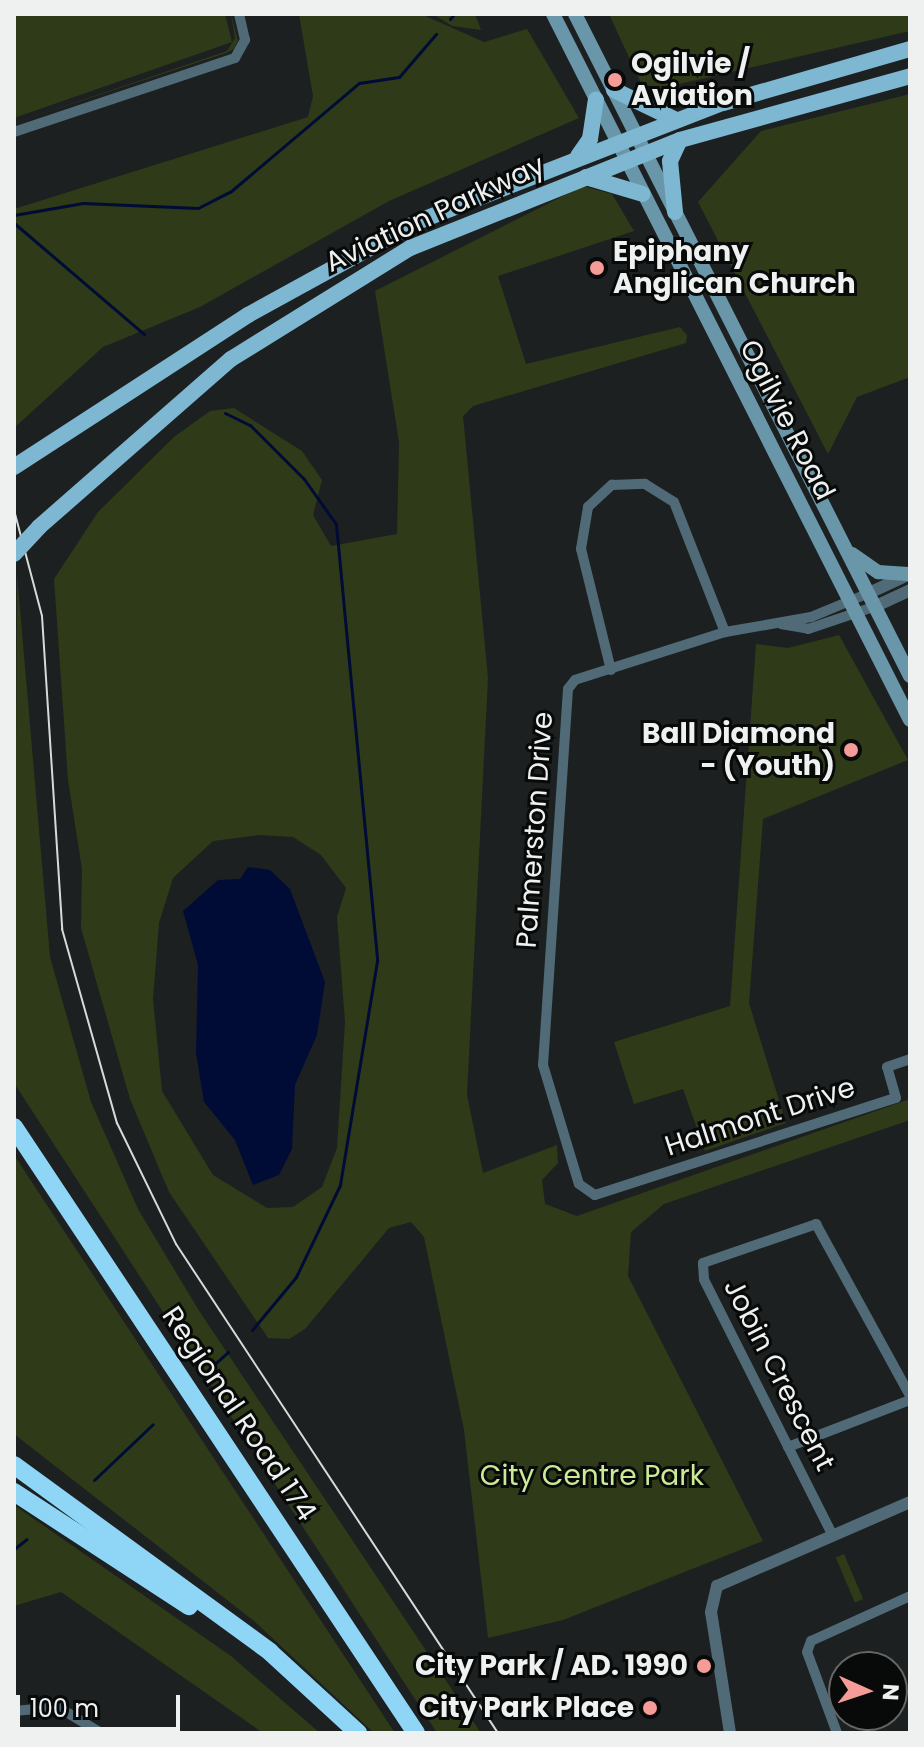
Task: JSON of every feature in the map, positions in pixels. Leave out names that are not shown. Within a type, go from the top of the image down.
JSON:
[{"type":"highway","name":"Regional Road 174","points":[[14,1124],[416,1733]]},
{"type":"highway","points":[[14,1465],[270,1652],[356,1730]]},
{"type":"highway","points":[[14,1492],[198,1611],[356,1730]]},
{"type":"main road","name":"Ogilvie Road","points":[[553,14],[910,720]]},
{"type":"main road","name":"Ogilvie Road","points":[[575,14],[910,676]]},
{"type":"main road","name":"Aviation Parkway","points":[[15,466],[299,284],[429,217],[676,120],[910,49]]},
{"type":"main road","name":"Aviation Parkway","points":[[14,554],[39,527],[192,388],[308,305],[468,221],[580,176],[680,140],[910,76]]},
{"type":"main road","points":[[614,90],[676,120]]},
{"type":"main road","points":[[578,156],[590,139],[596,99]]},
{"type":"main road","points":[[675,212],[669,169],[680,140]]},
{"type":"main road","points":[[580,176],[643,194]]},
{"type":"main road","points":[[849,551],[878,572],[909,574]]},
{"type":"street","points":[[14,132],[235,58],[245,40],[239,14]]},
{"type":"street","points":[[611,670],[581,549],[588,507],[612,485],[645,484],[674,502],[725,632]]},
{"type":"street","points":[[872,599],[909,574]]},
{"type":"street","points":[[872,599],[910,590]]},
{"type":"street","name":"Palmerston Drive","points":[[584,1191],[543,1065],[568,689],[575,680],[725,632],[852,608],[872,599]]},
{"type":"street","name":"Halmont Drive","points":[[584,1191],[642,1181],[896,1098],[887,1067],[910,1059]]},
{"type":"street","name":"Jobin Crescent","points":[[832,1534],[704,1279],[703,1263],[714,1253],[816,1224],[910,1398]]},
{"type":"street","points":[[788,1447],[910,1398]]},
{"type":"street","points":[[730,1733],[711,1612],[717,1586],[910,1502]]},
{"type":"street","points":[[837,1733],[807,1652],[811,1641],[910,1596]]},
{"type":"street","points":[[14,1711],[58,1707],[101,1733]]},
{"type":"green space","points":[[14,14],[225,14],[232,42],[14,118]]},
{"type":"green space","points":[[231,14],[238,41],[234,49],[14,123],[227,51],[235,38]]},
{"type":"green space","points":[[299,14],[421,14],[484,42],[527,29],[579,118],[389,201],[200,307],[103,347],[14,428],[14,209],[308,117],[313,96]]},
{"type":"green space","points":[[433,14],[475,14],[481,30],[452,26]]},
{"type":"green space","points":[[609,14],[910,14],[910,31],[645,92]]},
{"type":"green space","points":[[910,94],[910,377],[857,397],[828,454],[698,202],[761,131]]},
{"type":"green space","name":"City Centre Park","points":[[583,186],[612,194],[634,231],[498,276],[526,364],[680,327],[687,335],[686,343],[473,406],[463,416],[488,678],[467,1095],[483,1173],[557,1145],[558,1163],[542,1180],[545,1204],[577,1216],[910,1099],[910,1120],[664,1204],[631,1232],[628,1276],[763,1541],[563,1620],[488,1638],[464,1430],[424,1237],[411,1222],[389,1228],[305,1329],[289,1339],[268,1338],[169,1192],[130,1099],[81,928],[82,869],[68,780],[54,579],[98,512],[174,437],[210,411],[234,408],[302,451],[322,480],[313,515],[331,546],[397,534],[399,442],[375,291]],"holes":[[[259,835],[293,837],[321,855],[346,888],[337,917],[345,1022],[337,1148],[322,1187],[293,1207],[267,1208],[213,1175],[162,1091],[153,999],[159,923],[173,878],[213,841]]]},
{"type":"green space","points":[[17,574],[50,957],[91,1102],[138,1209],[198,1309],[481,1733],[437,1733],[14,1083]]},
{"type":"green space","points":[[839,635],[908,760],[763,819],[749,1003],[786,1123],[705,1151],[683,1089],[634,1104],[614,1042],[730,1006],[756,644],[788,648]]},
{"type":"green space","points":[[14,1155],[395,1733],[374,1733],[254,1621],[14,1434]]},
{"type":"green space","points":[[14,1505],[231,1656],[320,1733],[263,1733],[61,1592],[14,1606]]},
{"type":"green space","points":[[844,1554],[863,1599],[855,1603],[836,1558]]},
{"type":"water","points":[[248,867],[270,870],[290,889],[325,982],[317,1035],[295,1085],[292,1149],[279,1175],[253,1185],[235,1140],[204,1102],[196,1053],[198,965],[183,911],[218,880],[240,879]]},
{"type":"waterway","points":[[450,19],[454,14]]},
{"type":"waterway","points":[[14,215],[83,203],[198,208],[230,192],[359,83],[399,77],[436,34]]},
{"type":"waterway","points":[[14,223],[144,334]]},
{"type":"waterway","points":[[225,413],[250,425],[304,479],[336,524],[377,961],[340,1185],[296,1277],[252,1330]]},
{"type":"waterway","points":[[208,1370],[228,1352]]},
{"type":"waterway","points":[[94,1480],[153,1424]]},
{"type":"waterway","points":[[14,1549],[27,1539]]},
{"type":"tram line","points":[[14,510],[42,616],[62,929],[117,1123],[176,1244],[498,1733]]},
{"type":"place","name":"Ogilvie / Aviation","points":[[615,80]]},
{"type":"place","name":"Epiphany Anglican Church","points":[[597,268]]},
{"type":"place","name":"Ball Diamond - (Youth)","points":[[851,750]]},
{"type":"place","name":"City Park / AD. 1990","points":[[704,1666]]},
{"type":"place","name":"City Park Place","points":[[650,1708]]}]
